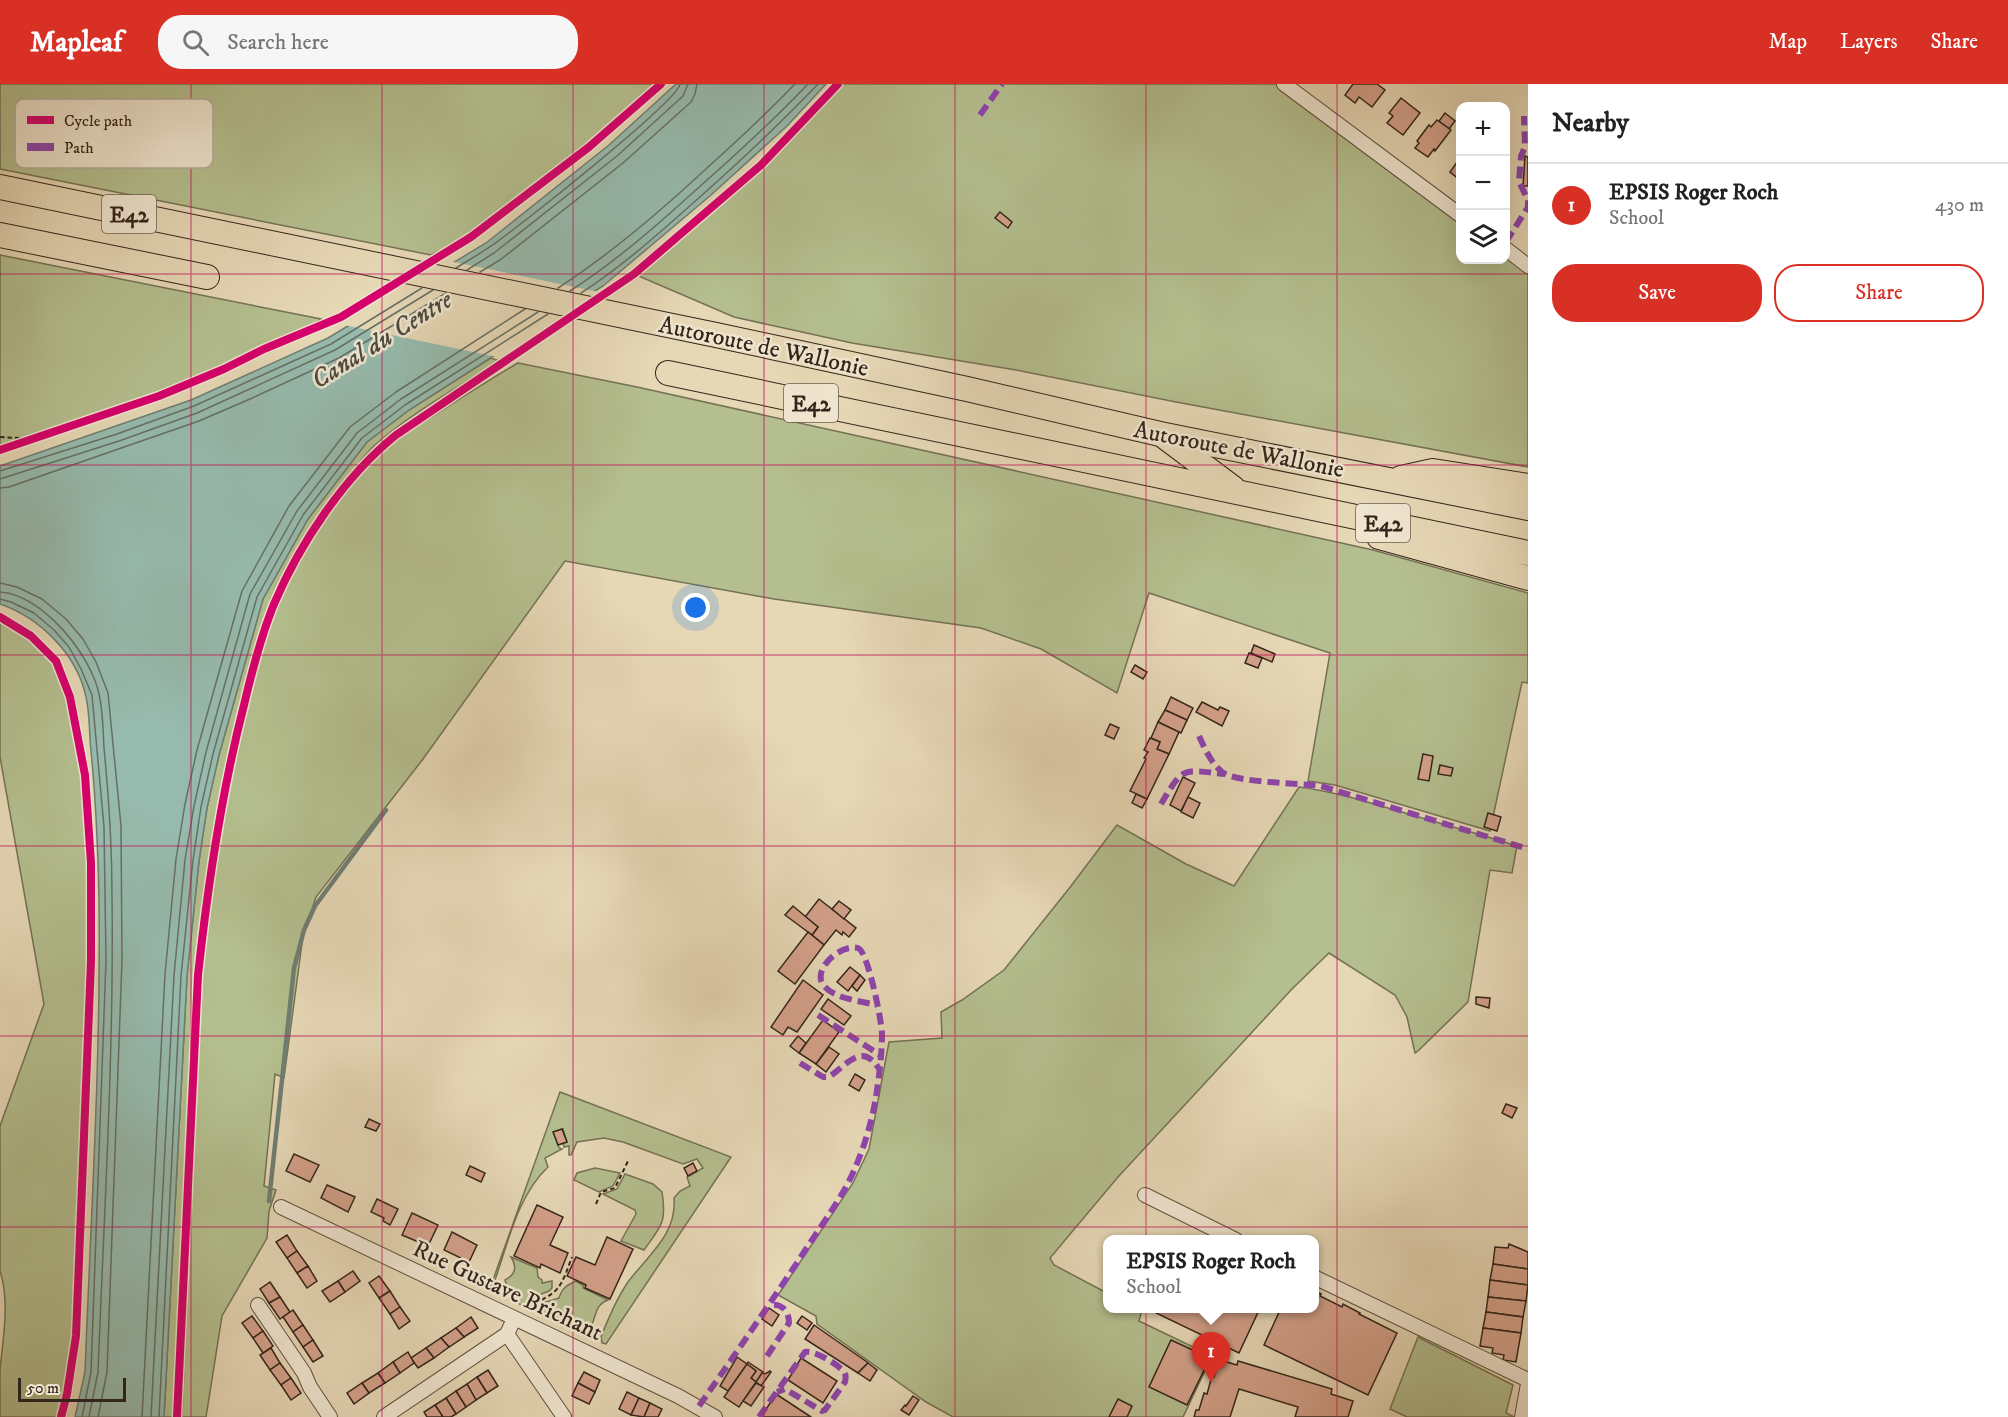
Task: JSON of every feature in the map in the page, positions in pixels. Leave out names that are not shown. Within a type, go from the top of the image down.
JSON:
[{"type":"highway","name":"Autoroute de Wallonie","points":[[0,187],[967,389],[1160,434],[1528,508]]},
{"type":"highway","name":"E42","points":[[0,234],[207,277]]},
{"type":"highway","name":"Autoroute de Wallonie","points":[[668,373],[1528,553]]},
{"type":"highway","points":[[1160,434],[1239,493],[1394,542],[1528,578]]},
{"type":"highway","points":[[1393,480],[1432,471],[1528,486]]},
{"type":"street","points":[[1284,84],[1456,212]]},
{"type":"street","points":[[1510,252],[1528,266]]},
{"type":"street","points":[[1145,1195],[1228,1235]]},
{"type":"street","name":"Rue Gustave Brichant","points":[[281,1207],[678,1396],[715,1417]]},
{"type":"street","points":[[1319,1279],[1528,1382],[1522,1417]]},
{"type":"street","points":[[258,1305],[304,1373],[310,1387],[330,1417]]},
{"type":"street","points":[[384,1417],[507,1334],[519,1321]]},
{"type":"street","points":[[507,1334],[564,1417]]},
{"type":"path","points":[[9,447],[46,435]]},
{"type":"path","points":[[0,437],[36,439]]},
{"type":"path","points":[[596,1204],[601,1192],[615,1188],[628,1161]]},
{"type":"path","points":[[519,1321],[535,1304],[559,1286],[572,1257]]},
{"type":"green space","points":[[0,84],[661,84],[589,147],[471,237],[431,255],[0,169]]},
{"type":"green space","points":[[838,84],[1284,84],[1456,212],[1456,264],[1510,264],[1510,252],[1528,267],[1528,467],[1016,370],[852,343],[734,317],[634,274],[761,165]]},
{"type":"green space","points":[[0,255],[321,319],[299,333],[165,393],[0,450]]},
{"type":"green space","points":[[491,358],[499,361],[404,422],[364,457],[292,558],[274,595],[257,643],[239,709],[224,778],[206,882],[197,952],[193,987],[174,1417],[164,1417],[187,976],[199,861],[207,808],[219,755],[263,599],[308,519],[367,442],[409,410]]},
{"type":"green space","points":[[518,363],[637,387],[1373,550],[1528,593],[1528,683],[1522,682],[1490,831],[1335,785],[1308,781],[1330,653],[1149,593],[1117,693],[1041,649],[981,628],[774,599],[565,561],[423,759],[316,897],[303,936],[284,1078],[275,1074],[264,1186],[276,1190],[269,1211],[267,1238],[222,1316],[206,1417],[182,1417],[203,943],[239,733],[262,651],[285,590],[307,548],[332,508],[377,455],[396,439]]},
{"type":"green space","points":[[0,617],[31,636],[56,661],[70,697],[85,775],[91,863],[91,961],[76,1336],[61,1417],[0,1417],[0,1370],[5,1295],[0,1271],[0,1126],[44,1004],[0,757]]},
{"type":"green space","points":[[1299,787],[1357,799],[1517,846],[1512,873],[1490,870],[1468,1002],[1419,1050],[1415,1053],[1407,1017],[1395,995],[1329,953],[1292,989],[1118,1177],[1050,1258],[1054,1265],[1103,1291],[1103,1313],[1141,1313],[1139,1321],[1212,1356],[1183,1417],[953,1417],[926,1402],[817,1324],[816,1316],[778,1295],[853,1183],[869,1149],[889,1042],[942,1038],[941,1012],[1004,970],[1117,825],[1186,864],[1234,886]]},
{"type":"green space","points":[[560,1092],[731,1157],[606,1344],[602,1343],[601,1337],[620,1295],[666,1234],[674,1211],[674,1198],[680,1191],[690,1186],[687,1177],[703,1168],[697,1159],[683,1164],[623,1142],[604,1138],[577,1142],[569,1155],[569,1146],[564,1147],[563,1143],[567,1142],[563,1129],[554,1133],[559,1148],[562,1149],[545,1158],[548,1167],[527,1194],[513,1225],[491,1291],[489,1291]]},
{"type":"green space","points":[[595,1168],[620,1173],[613,1186],[599,1192],[574,1180],[577,1173]]},
{"type":"green space","points":[[625,1174],[653,1184],[662,1192],[663,1218],[655,1235],[644,1250],[621,1241],[636,1214],[635,1210],[603,1194],[617,1189]]},
{"type":"green space","points":[[511,1257],[537,1268],[538,1277],[542,1283],[552,1281],[552,1288],[536,1296],[527,1308],[514,1300],[506,1285],[505,1280],[514,1270]]},
{"type":"green space","points":[[576,1281],[584,1286],[583,1288],[608,1300],[599,1306],[592,1326],[585,1335],[535,1312],[543,1303],[559,1298],[565,1287]]},
{"type":"green space","points":[[1418,1337],[1513,1385],[1506,1413],[1514,1417],[1407,1417],[1390,1409]]},
{"type":"water","name":"Canal du Centre","points":[[676,84],[826,84],[787,126],[711,195],[603,286],[409,410],[367,442],[308,519],[263,599],[219,755],[207,808],[199,861],[187,976],[164,1417],[75,1417],[85,1372],[98,1018],[98,863],[89,717],[81,681],[65,652],[55,640],[29,618],[0,604],[0,466],[191,400],[328,338],[486,243],[609,145]]},
{"type":"pier","points":[[449,261],[599,292],[497,357],[344,325]]},
{"type":"building","points":[[1353,84],[1377,84],[1385,90],[1372,107],[1359,97],[1355,103],[1345,95]]},
{"type":"building","points":[[1401,98],[1420,113],[1403,135],[1387,123],[1393,116],[1389,113]]},
{"type":"building","points":[[1445,113],[1455,121],[1449,129],[1439,121]]},
{"type":"building","points":[[1437,120],[1451,130],[1428,157],[1415,148],[1419,143],[1417,141],[1429,125],[1431,127]]},
{"type":"building","points":[[1525,156],[1528,157],[1528,186],[1523,186]]},
{"type":"building","points":[[1456,164],[1456,177],[1450,172]]},
{"type":"building","points":[[1000,212],[1012,222],[1008,228],[995,218]]},
{"type":"building","points":[[1254,645],[1275,654],[1272,662],[1251,653]]},
{"type":"building","points":[[1249,653],[1262,658],[1258,668],[1245,663]]},
{"type":"building","points":[[1135,665],[1147,672],[1143,679],[1131,672]]},
{"type":"building","points":[[1171,697],[1193,708],[1187,720],[1165,710]]},
{"type":"building","points":[[1202,702],[1218,710],[1220,707],[1229,711],[1222,726],[1196,712]]},
{"type":"building","points":[[1165,710],[1187,720],[1181,733],[1158,722]]},
{"type":"building","points":[[1158,722],[1179,732],[1169,754],[1157,749],[1160,742],[1151,738]]},
{"type":"building","points":[[1110,724],[1119,728],[1114,739],[1105,735]]},
{"type":"building","points":[[1150,738],[1160,742],[1157,749],[1169,754],[1147,799],[1130,791],[1146,759],[1144,758],[1148,752],[1144,750]]},
{"type":"building","points":[[1423,754],[1433,756],[1429,781],[1418,779]]},
{"type":"building","points":[[1440,765],[1453,768],[1451,776],[1438,774]]},
{"type":"building","points":[[1183,777],[1195,783],[1181,811],[1170,805]]},
{"type":"building","points":[[1136,794],[1147,799],[1142,808],[1132,803]]},
{"type":"building","points":[[1188,797],[1200,803],[1193,818],[1181,812]]},
{"type":"building","points":[[1488,813],[1501,817],[1497,831],[1484,827]]},
{"type":"building","points":[[819,899],[856,928],[849,937],[836,930],[824,945],[812,935],[818,927],[805,917]]},
{"type":"building","points":[[839,901],[851,910],[844,919],[832,909]]},
{"type":"building","points":[[793,906],[818,927],[812,935],[785,915]]},
{"type":"building","points":[[808,932],[824,945],[795,984],[778,971]]},
{"type":"building","points":[[850,967],[860,975],[848,991],[837,982]]},
{"type":"building","points":[[860,975],[865,980],[857,991],[852,986]]},
{"type":"building","points":[[803,980],[823,995],[797,1032],[788,1027],[783,1035],[771,1027]]},
{"type":"building","points":[[1476,997],[1490,998],[1489,1008],[1476,1004]]},
{"type":"building","points":[[828,999],[851,1016],[844,1025],[821,1009]]},
{"type":"building","points":[[823,1020],[839,1032],[816,1064],[799,1053]]},
{"type":"building","points":[[798,1036],[806,1043],[799,1053],[790,1046]]},
{"type":"building","points":[[829,1047],[839,1054],[826,1072],[816,1064]]},
{"type":"building","points":[[855,1074],[865,1080],[859,1091],[849,1085]]},
{"type":"building","points":[[1506,1104],[1517,1108],[1512,1118],[1502,1113]]},
{"type":"building","points":[[369,1119],[380,1124],[376,1131],[365,1127]]},
{"type":"building","points":[[562,1129],[567,1142],[558,1145],[553,1132]]},
{"type":"building","points":[[294,1154],[319,1165],[310,1182],[286,1171]]},
{"type":"building","points":[[693,1163],[697,1171],[688,1176],[684,1168]]},
{"type":"building","points":[[470,1166],[485,1173],[481,1182],[466,1175]]},
{"type":"building","points":[[327,1185],[355,1197],[348,1212],[321,1198]]},
{"type":"building","points":[[377,1199],[398,1209],[390,1225],[383,1221],[384,1218],[371,1212]]},
{"type":"building","points":[[537,1205],[563,1217],[550,1245],[568,1253],[560,1273],[541,1264],[540,1268],[514,1256]]},
{"type":"building","points":[[412,1213],[438,1225],[428,1246],[402,1235]]},
{"type":"building","points":[[452,1232],[477,1245],[469,1262],[444,1250]]},
{"type":"building","points":[[287,1235],[297,1251],[287,1258],[276,1242]]},
{"type":"building","points":[[607,1237],[633,1249],[610,1299],[585,1288],[586,1285],[567,1276],[576,1257],[595,1265]]},
{"type":"building","points":[[1509,1244],[1528,1252],[1528,1269],[1493,1264],[1495,1247],[1508,1248]]},
{"type":"building","points":[[297,1251],[308,1266],[297,1273],[287,1258]]},
{"type":"building","points":[[1493,1264],[1528,1269],[1528,1285],[1490,1280]]},
{"type":"building","points":[[308,1266],[317,1281],[307,1288],[297,1273]]},
{"type":"building","points":[[353,1271],[360,1281],[345,1292],[338,1281]]},
{"type":"building","points":[[379,1276],[390,1291],[379,1298],[369,1283]]},
{"type":"building","points":[[1490,1280],[1528,1285],[1526,1301],[1488,1297]]},
{"type":"building","points":[[338,1281],[345,1292],[330,1302],[322,1291]]},
{"type":"building","points":[[270,1282],[280,1297],[269,1303],[260,1289]]},
{"type":"building","points":[[390,1291],[400,1307],[390,1314],[379,1298]]},
{"type":"building","points":[[1319,1293],[1320,1296],[1342,1307],[1343,1304],[1397,1333],[1368,1395],[1264,1345],[1279,1313],[1319,1313]]},
{"type":"building","points":[[280,1297],[290,1312],[280,1319],[269,1303]]},
{"type":"building","points":[[1488,1297],[1526,1301],[1523,1317],[1486,1312]]},
{"type":"building","points":[[400,1307],[410,1321],[399,1329],[390,1314]]},
{"type":"building","points":[[769,1308],[779,1315],[772,1326],[762,1319]]},
{"type":"building","points":[[293,1310],[303,1325],[293,1332],[283,1317]]},
{"type":"building","points":[[1486,1312],[1523,1317],[1521,1333],[1483,1328]]},
{"type":"building","points":[[1156,1313],[1258,1313],[1239,1353]]},
{"type":"building","points":[[252,1316],[263,1331],[253,1338],[242,1323]]},
{"type":"building","points":[[802,1316],[812,1323],[807,1330],[797,1323]]},
{"type":"building","points":[[471,1317],[478,1328],[464,1337],[456,1328]]},
{"type":"building","points":[[303,1325],[313,1340],[303,1347],[293,1332]]},
{"type":"building","points":[[814,1325],[868,1363],[858,1373],[805,1339]]},
{"type":"building","points":[[456,1328],[464,1337],[449,1347],[441,1338]]},
{"type":"building","points":[[1483,1328],[1521,1333],[1516,1362],[1503,1360],[1504,1355],[1492,1353],[1493,1348],[1480,1346]]},
{"type":"building","points":[[263,1331],[273,1346],[263,1353],[253,1338]]},
{"type":"building","points":[[441,1338],[449,1347],[434,1358],[426,1348]]},
{"type":"building","points":[[313,1340],[323,1356],[313,1362],[303,1347]]},
{"type":"building","points":[[1171,1340],[1210,1358],[1187,1405],[1149,1387]]},
{"type":"building","points":[[271,1348],[280,1363],[270,1370],[260,1355]]},
{"type":"building","points":[[426,1348],[434,1358],[418,1368],[411,1358]]},
{"type":"building","points":[[408,1352],[414,1363],[400,1373],[393,1362]]},
{"type":"building","points":[[737,1357],[747,1364],[728,1391],[720,1386]]},
{"type":"building","points":[[801,1358],[837,1381],[823,1403],[788,1380]]},
{"type":"building","points":[[1220,1360],[1237,1365],[1238,1361],[1332,1389],[1331,1394],[1353,1401],[1348,1417],[1295,1417],[1298,1407],[1239,1389],[1230,1417],[1194,1417],[1196,1410],[1199,1410],[1204,1393],[1207,1394]]},
{"type":"building","points":[[393,1362],[400,1373],[385,1383],[378,1373]]},
{"type":"building","points":[[748,1362],[763,1372],[756,1382],[751,1378],[756,1371],[747,1364]]},
{"type":"building","points":[[280,1363],[291,1378],[281,1385],[270,1370]]},
{"type":"building","points":[[868,1363],[877,1370],[870,1381],[858,1373]]},
{"type":"building","points":[[747,1364],[756,1371],[751,1378],[756,1382],[739,1407],[724,1397]]},
{"type":"building","points":[[488,1370],[498,1386],[487,1393],[477,1377]]},
{"type":"building","points":[[770,1371],[761,1386],[756,1382],[762,1373]]},
{"type":"building","points":[[584,1372],[600,1380],[595,1392],[578,1383]]},
{"type":"building","points":[[378,1373],[385,1383],[369,1393],[362,1383]]},
{"type":"building","points":[[477,1377],[487,1393],[476,1400],[467,1384]]},
{"type":"building","points":[[291,1378],[301,1393],[291,1400],[281,1385]]},
{"type":"building","points":[[362,1383],[369,1393],[354,1404],[347,1393]]},
{"type":"building","points":[[578,1383],[595,1392],[589,1404],[572,1396]]},
{"type":"building","points":[[756,1383],[764,1387],[751,1406],[743,1401]]},
{"type":"building","points":[[467,1384],[476,1400],[466,1407],[456,1391]]},
{"type":"building","points":[[456,1391],[466,1407],[456,1414],[446,1398]]},
{"type":"building","points":[[627,1392],[639,1398],[631,1415],[619,1409]]},
{"type":"building","points":[[776,1394],[808,1415],[811,1417],[761,1417]]},
{"type":"building","points":[[913,1396],[919,1400],[909,1415],[901,1410]]},
{"type":"building","points":[[446,1398],[456,1414],[451,1417],[443,1417],[435,1405]]},
{"type":"building","points":[[639,1398],[650,1403],[644,1417],[631,1415]]},
{"type":"building","points":[[1118,1399],[1132,1406],[1127,1417],[1109,1417]]},
{"type":"building","points":[[650,1403],[662,1409],[658,1417],[644,1417]]},
{"type":"building","points":[[435,1405],[443,1417],[427,1417],[424,1412]]},
{"type":"waterway","points":[[269,1201],[294,968],[304,930],[315,906],[386,810]]},
{"type":"marked path","points":[[980,115],[1002,84]]},
{"type":"marked path","points":[[1510,236],[1528,207],[1528,200],[1519,182],[1521,156],[1525,147],[1524,116]]},
{"type":"marked path","points":[[1199,736],[1209,756],[1222,772],[1229,776],[1321,786],[1528,849]]},
{"type":"marked path","points":[[1161,804],[1174,783],[1185,773],[1199,771],[1224,774]]},
{"type":"marked path","points":[[699,1406],[841,1196],[856,1166],[868,1132],[876,1097],[882,1042],[874,988],[866,961],[858,948],[843,950],[829,960],[821,973],[821,981],[825,987],[842,997],[876,1005]]},
{"type":"marked path","points":[[818,1015],[880,1055]]},
{"type":"marked path","points":[[800,1063],[823,1077],[829,1077],[860,1056],[873,1061],[879,1069]]},
{"type":"marked path","points":[[767,1356],[789,1323],[788,1314],[784,1308],[769,1305]]},
{"type":"marked path","points":[[759,1417],[805,1352],[826,1358],[837,1365],[845,1375],[845,1382],[822,1411],[785,1389],[777,1392]]},
{"type":"cycle path","points":[[0,450],[159,396],[341,317],[471,237],[589,147],[661,84]]},
{"type":"cycle path","points":[[177,1417],[198,975],[206,907],[222,805],[250,679],[274,604],[285,581],[325,512],[377,452],[396,435],[634,274],[761,165],[838,84]]},
{"type":"cycle path","points":[[0,617],[31,636],[56,661],[70,697],[85,775],[91,863],[91,961],[76,1336],[61,1417]]},
{"type":"place","name":"EPSIS Roger Roch","points":[[1211,1382]]}]
